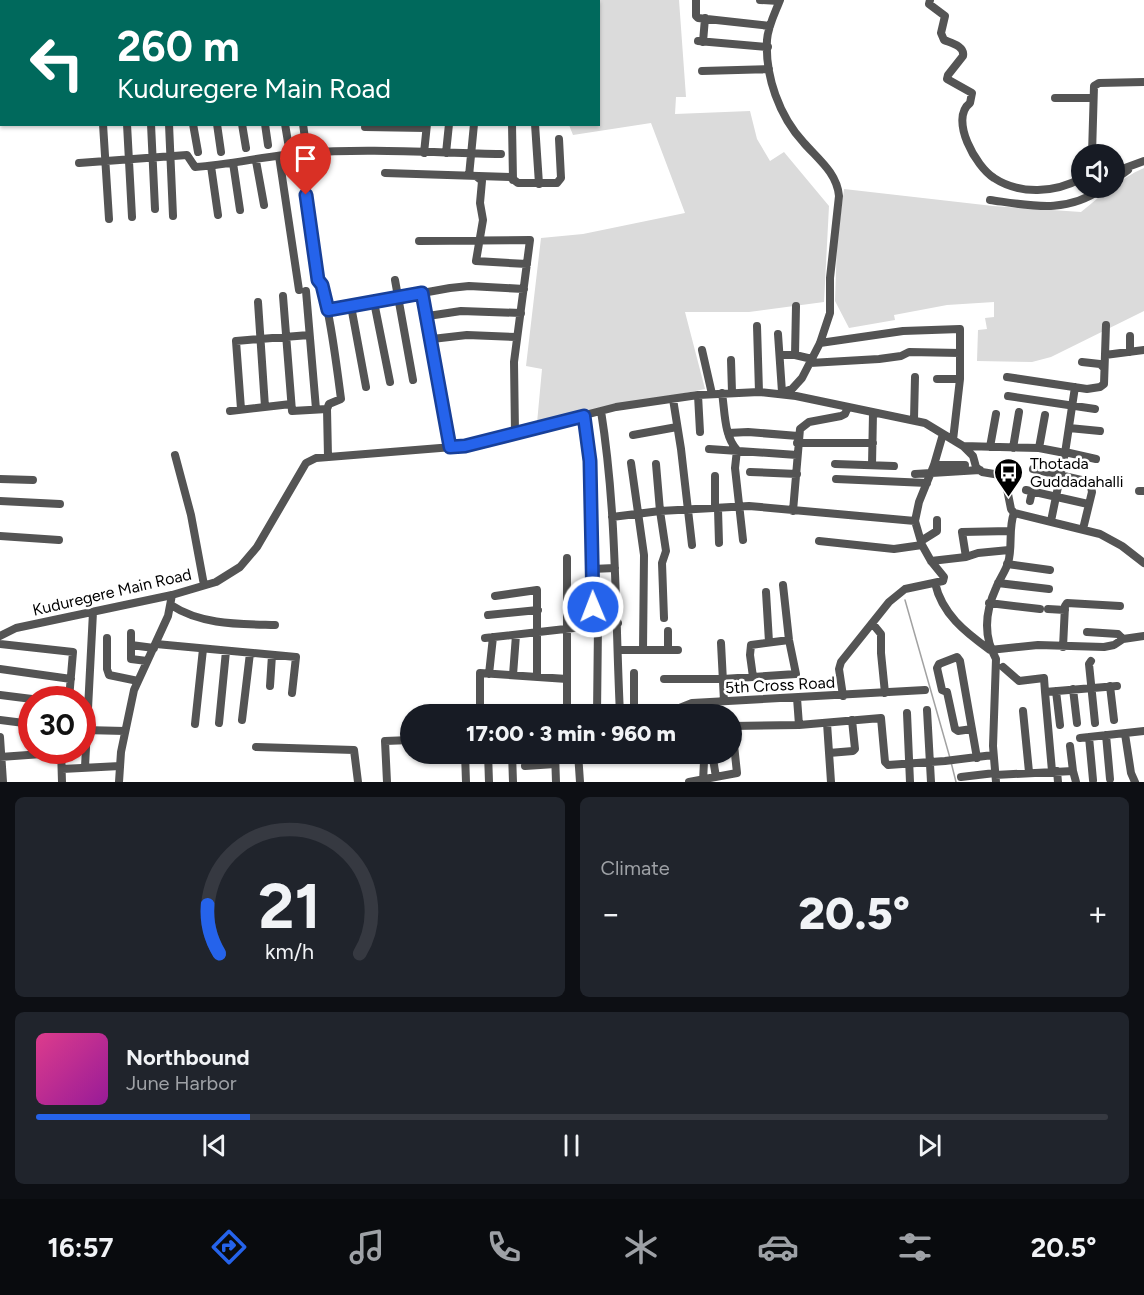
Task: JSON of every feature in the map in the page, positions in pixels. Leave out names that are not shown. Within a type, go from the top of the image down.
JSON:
[{"type":"street","points":[[696,0],[698,18],[770,26]]},
{"type":"street","points":[[760,0],[780,1],[770,26],[768,47],[769,69],[779,105],[795,134],[831,172],[838,184],[839,196],[831,266],[830,313],[811,361],[797,383],[780,393],[778,334]]},
{"type":"street","points":[[930,0],[929,4],[945,16],[941,33],[944,40],[962,48],[964,52],[947,79],[972,93],[970,103],[962,112],[962,126],[965,140],[986,171],[992,177],[1017,189],[1051,189],[1071,184]]},
{"type":"street","points":[[705,18],[700,41],[768,47]]},
{"type":"street","points":[[702,71],[769,69]]},
{"type":"street","points":[[1092,144],[1094,86],[1099,83],[1144,82]]},
{"type":"street","points":[[1055,98],[1092,98]]},
{"type":"street","points":[[103,126],[109,219]]},
{"type":"street","points":[[127,126],[132,217]]},
{"type":"street","points":[[151,126],[155,209]]},
{"type":"street","points":[[169,126],[173,216]]},
{"type":"street","points":[[193,126],[198,152]]},
{"type":"street","points":[[217,126],[221,152]]},
{"type":"street","points":[[242,126],[246,148]]},
{"type":"street","points":[[265,126],[268,145]]},
{"type":"street","points":[[285,126],[288,142]]},
{"type":"street","points":[[303,126],[303,153],[318,280],[322,285],[328,310],[342,399],[329,404],[327,409],[328,457]]},
{"type":"street","points":[[365,127],[426,126],[424,153]]},
{"type":"street","points":[[446,153],[449,126]]},
{"type":"street","points":[[474,126],[470,153],[473,176],[482,182],[480,203],[483,220],[476,261],[527,264]]},
{"type":"street","points":[[512,126],[513,180]]},
{"type":"street","points":[[535,126],[539,184]]},
{"type":"street","points":[[385,173],[510,177],[518,183],[558,183],[561,181],[559,139]]},
{"type":"street","points":[[79,163],[188,155],[195,167],[344,150],[501,154]]},
{"type":"street","points":[[279,156],[303,290],[316,410]]},
{"type":"street","points":[[256,160],[264,205]]},
{"type":"street","points":[[233,163],[240,210]]},
{"type":"street","points":[[1125,168],[1140,163]]},
{"type":"street","points":[[1125,173],[1140,163]]},
{"type":"street","points":[[211,166],[218,215]]},
{"type":"street","points":[[990,200],[1064,206],[1085,198]]},
{"type":"street","points":[[419,241],[530,240],[514,362],[515,433]]},
{"type":"street","points":[[395,280],[413,380]]},
{"type":"street","points":[[328,310],[469,286],[524,289]]},
{"type":"street","points":[[422,293],[450,447]]},
{"type":"street","points":[[283,296],[291,411],[327,409]]},
{"type":"street","points":[[258,302],[266,407]]},
{"type":"street","points":[[374,302],[390,382]]},
{"type":"street","points":[[351,306],[366,387]]},
{"type":"street","points":[[795,355],[796,306]]},
{"type":"street","points":[[428,316],[461,311],[521,313]]},
{"type":"street","points":[[1007,377],[1087,389],[1100,387],[1104,384],[1106,325]]},
{"type":"street","points":[[757,326],[759,392]]},
{"type":"street","points":[[820,343],[903,331],[960,329],[960,379],[953,440]]},
{"type":"street","points":[[241,409],[236,341],[309,335]]},
{"type":"street","points":[[432,339],[467,335],[518,337]]},
{"type":"street","points":[[1130,336],[1130,352]]},
{"type":"street","points":[[702,350],[712,394]]},
{"type":"street","points":[[1105,355],[1144,350]]},
{"type":"street","points":[[780,356],[795,355],[811,361],[879,359],[909,352],[960,352]]},
{"type":"street","points":[[731,360],[732,392]]},
{"type":"street","points":[[1082,362],[1100,364],[1104,368]]},
{"type":"street","points":[[914,419],[915,377]]},
{"type":"street","points":[[937,379],[960,379]]},
{"type":"street","points":[[1051,521],[1075,387]]},
{"type":"street","name":"Kuduregere Main Road","points":[[0,636],[16,628],[172,596],[216,582],[240,567],[257,547],[306,463],[316,458],[465,446],[601,411],[698,395],[732,392],[780,393],[925,423],[963,446],[973,456],[976,467],[980,470],[1000,475],[1006,484],[1011,509],[1014,513]]},
{"type":"street","points":[[722,393],[728,433],[732,445],[737,450]]},
{"type":"street","points":[[698,395],[700,432]]},
{"type":"street","points":[[1008,396],[1095,409]]},
{"type":"street","points":[[673,399],[692,545]]},
{"type":"street","points":[[230,411],[291,404]]},
{"type":"street","points":[[793,510],[800,429],[809,422],[841,416],[845,414],[848,407]]},
{"type":"street","points":[[601,411],[608,454],[618,623],[620,704]]},
{"type":"street","points":[[872,465],[873,412]]},
{"type":"street","points":[[1013,448],[1019,412]]},
{"type":"street","points":[[990,447],[996,414]]},
{"type":"street","points":[[1039,448],[1045,415]]},
{"type":"street","points":[[584,416],[590,461],[593,607]]},
{"type":"street","points":[[633,435],[677,427]]},
{"type":"street","points":[[1069,428],[1100,431]]},
{"type":"street","points":[[728,433],[748,432],[798,439],[873,443]]},
{"type":"street","points":[[843,696],[839,669],[842,662],[889,602],[905,589],[943,581],[944,577],[931,561],[922,543],[915,521],[919,502],[934,465],[943,434]]},
{"type":"street","points":[[963,446],[1039,448],[1096,459]]},
{"type":"street","points":[[709,449],[797,455]]},
{"type":"street","points":[[737,450],[735,468],[743,540]]},
{"type":"street","points":[[175,455],[191,515],[204,585]]},
{"type":"street","points":[[631,463],[644,555],[644,650]]},
{"type":"street","points":[[656,464],[666,551],[663,563],[664,618]]},
{"type":"street","points":[[836,464],[894,466]]},
{"type":"street","points":[[934,465],[964,465]]},
{"type":"street","points":[[1033,469],[1090,482],[1092,492],[1083,529]]},
{"type":"street","points":[[915,474],[980,470]]},
{"type":"street","points":[[750,472],[796,474]]},
{"type":"street","points":[[715,476],[719,543]]},
{"type":"street","points":[[0,479],[33,480]]},
{"type":"street","points":[[836,479],[927,483]]},
{"type":"street","points":[[1030,501],[1029,491],[1088,504]]},
{"type":"street","points":[[0,501],[60,504]]},
{"type":"street","points":[[612,517],[739,506],[915,521]]},
{"type":"street","points":[[990,650],[987,633],[989,603],[1007,564],[1010,523],[1014,513],[1100,534],[1122,546],[1144,563]]},
{"type":"street","points":[[819,542],[894,549],[922,543],[937,531],[937,520]]},
{"type":"street","points":[[966,557],[962,532],[1010,531]]},
{"type":"street","points":[[0,537],[59,540]]},
{"type":"street","points":[[931,561],[1009,550]]},
{"type":"street","points":[[567,558],[567,704]]},
{"type":"street","points":[[1007,564],[1050,570]]},
{"type":"street","points":[[592,569],[615,568]]},
{"type":"street","points":[[934,583],[938,598],[948,613],[964,631],[990,650],[996,659],[993,755],[996,777]]},
{"type":"street","points":[[998,583],[1049,589]]},
{"type":"street","points":[[664,679],[796,674],[789,640],[783,585]]},
{"type":"street","points":[[495,596],[537,590],[537,677]]},
{"type":"street","points":[[766,592],[770,642]]},
{"type":"street","points":[[119,782],[125,731],[134,690],[155,646],[171,605],[172,596]]},
{"type":"street","points":[[1063,647],[1065,604],[1069,602],[1120,606]]},
{"type":"street","points":[[989,603],[1065,610]]},
{"type":"street","points":[[171,605],[180,612],[206,620],[275,625]]},
{"type":"street","points":[[489,615],[538,610]]},
{"type":"street","points":[[88,686],[93,612]]},
{"type":"street","points":[[489,674],[489,638],[618,623]]},
{"type":"street","points":[[872,623],[881,634],[880,653],[885,693]]},
{"type":"street","points":[[597,704],[598,625]]},
{"type":"street","points":[[668,631],[668,650]]},
{"type":"street","points":[[1087,632],[1118,634],[1123,639]]},
{"type":"street","points":[[131,633],[131,659],[147,662]]},
{"type":"street","points":[[513,675],[516,634]]},
{"type":"street","points":[[990,650],[1038,645],[1104,646],[1114,645],[1123,639],[1144,636]]},
{"type":"street","points":[[107,638],[109,675],[138,681]]},
{"type":"street","points":[[753,676],[750,645],[789,640]]},
{"type":"street","points":[[721,643],[724,701]]},
{"type":"street","points":[[0,644],[73,652],[70,686]]},
{"type":"street","points":[[131,645],[296,657],[292,693]]},
{"type":"street","points":[[195,724],[203,649]]},
{"type":"street","points":[[618,650],[678,650]]},
{"type":"street","points":[[219,723],[226,651]]},
{"type":"street","points":[[242,720],[250,653]]},
{"type":"street","points":[[270,686],[272,655]]},
{"type":"street","points":[[972,729],[958,731],[955,729],[947,692],[942,690],[937,668],[939,664],[957,657],[959,658],[972,729],[977,758]]},
{"type":"street","points":[[1091,661],[1089,664],[1095,723]]},
{"type":"street","points":[[1003,667],[1019,681],[1044,678],[1054,771],[1058,782]]},
{"type":"street","points":[[0,669],[71,679]]},
{"type":"street","points":[[480,704],[480,673],[567,679]]},
{"type":"street","points":[[633,673],[635,704]]},
{"type":"street","points":[[1045,692],[1113,686],[1114,720]]},
{"type":"street","points":[[1073,689],[1077,723]]},
{"type":"street","name":"5th Cross Road","points":[[690,704],[925,690]]},
{"type":"street","points":[[1056,691],[1060,725]]},
{"type":"street","points":[[0,695],[18,697]]},
{"type":"street","points":[[797,698],[799,724]]},
{"type":"street","points":[[927,710],[931,782]]},
{"type":"street","points":[[1023,711],[1025,776]]},
{"type":"street","points":[[907,713],[910,782]]},
{"type":"street","points":[[742,726],[827,723],[880,718],[885,762],[888,765],[930,763],[993,755]]},
{"type":"street","points":[[0,720],[18,722]]},
{"type":"street","points":[[829,753],[855,749],[852,720]]},
{"type":"street","points":[[827,723],[831,782]]},
{"type":"street","points":[[96,730],[125,731]]},
{"type":"street","points":[[1094,780],[1084,737],[1144,731]]},
{"type":"street","points":[[1125,734],[1131,773],[1135,782]]},
{"type":"street","points":[[1106,735],[1110,778]]},
{"type":"street","points":[[0,737],[3,782]]},
{"type":"street","points":[[387,782],[385,741],[400,741]]},
{"type":"street","points":[[1070,746],[1076,782]]},
{"type":"street","points":[[256,747],[354,750],[358,782]]},
{"type":"street","points":[[0,757],[18,756]]},
{"type":"street","points":[[62,764],[62,782]]},
{"type":"street","points":[[465,764],[466,782]]},
{"type":"street","points":[[488,764],[489,782]]},
{"type":"street","points":[[512,764],[513,782]]},
{"type":"street","points":[[525,766],[555,764],[556,782]]},
{"type":"street","points":[[579,764],[580,782]]},
{"type":"street","points":[[703,781],[704,764]]},
{"type":"street","points":[[713,764],[716,777]]},
{"type":"street","points":[[689,782],[737,773],[736,764]]},
{"type":"street","points":[[62,769],[120,766]]},
{"type":"street","points":[[961,777],[1025,776],[1054,771],[1073,771]]},
{"type":"shaded area","points":[[600,0],[679,0],[686,97],[676,97],[675,114],[750,111],[757,139],[770,161],[784,152],[829,206],[824,302],[749,312],[685,312],[705,389],[537,423],[542,369],[526,366],[541,238],[583,234],[685,213],[651,123],[573,135],[569,126],[600,126]]},
{"type":"shaded area","points":[[1144,168],[1144,311],[1051,357],[1032,362],[977,361],[978,330],[987,329],[985,318],[994,317],[994,302],[947,305],[894,315],[895,320],[849,328],[835,301],[837,242],[844,189],[993,206],[1081,212],[1099,198],[1125,198],[1125,178]]},
{"type":"waterway","points":[[905,600],[950,758]]},
{"type":"waterway","points":[[951,762],[956,782]]},
{"type":"place","name":"Thotada Guddadahalli","points":[[1009,498]]},
{"type":"route","points":[[306,195],[318,280],[322,285],[328,310],[422,293],[450,447],[465,446],[584,416],[590,461],[593,607]]}]
